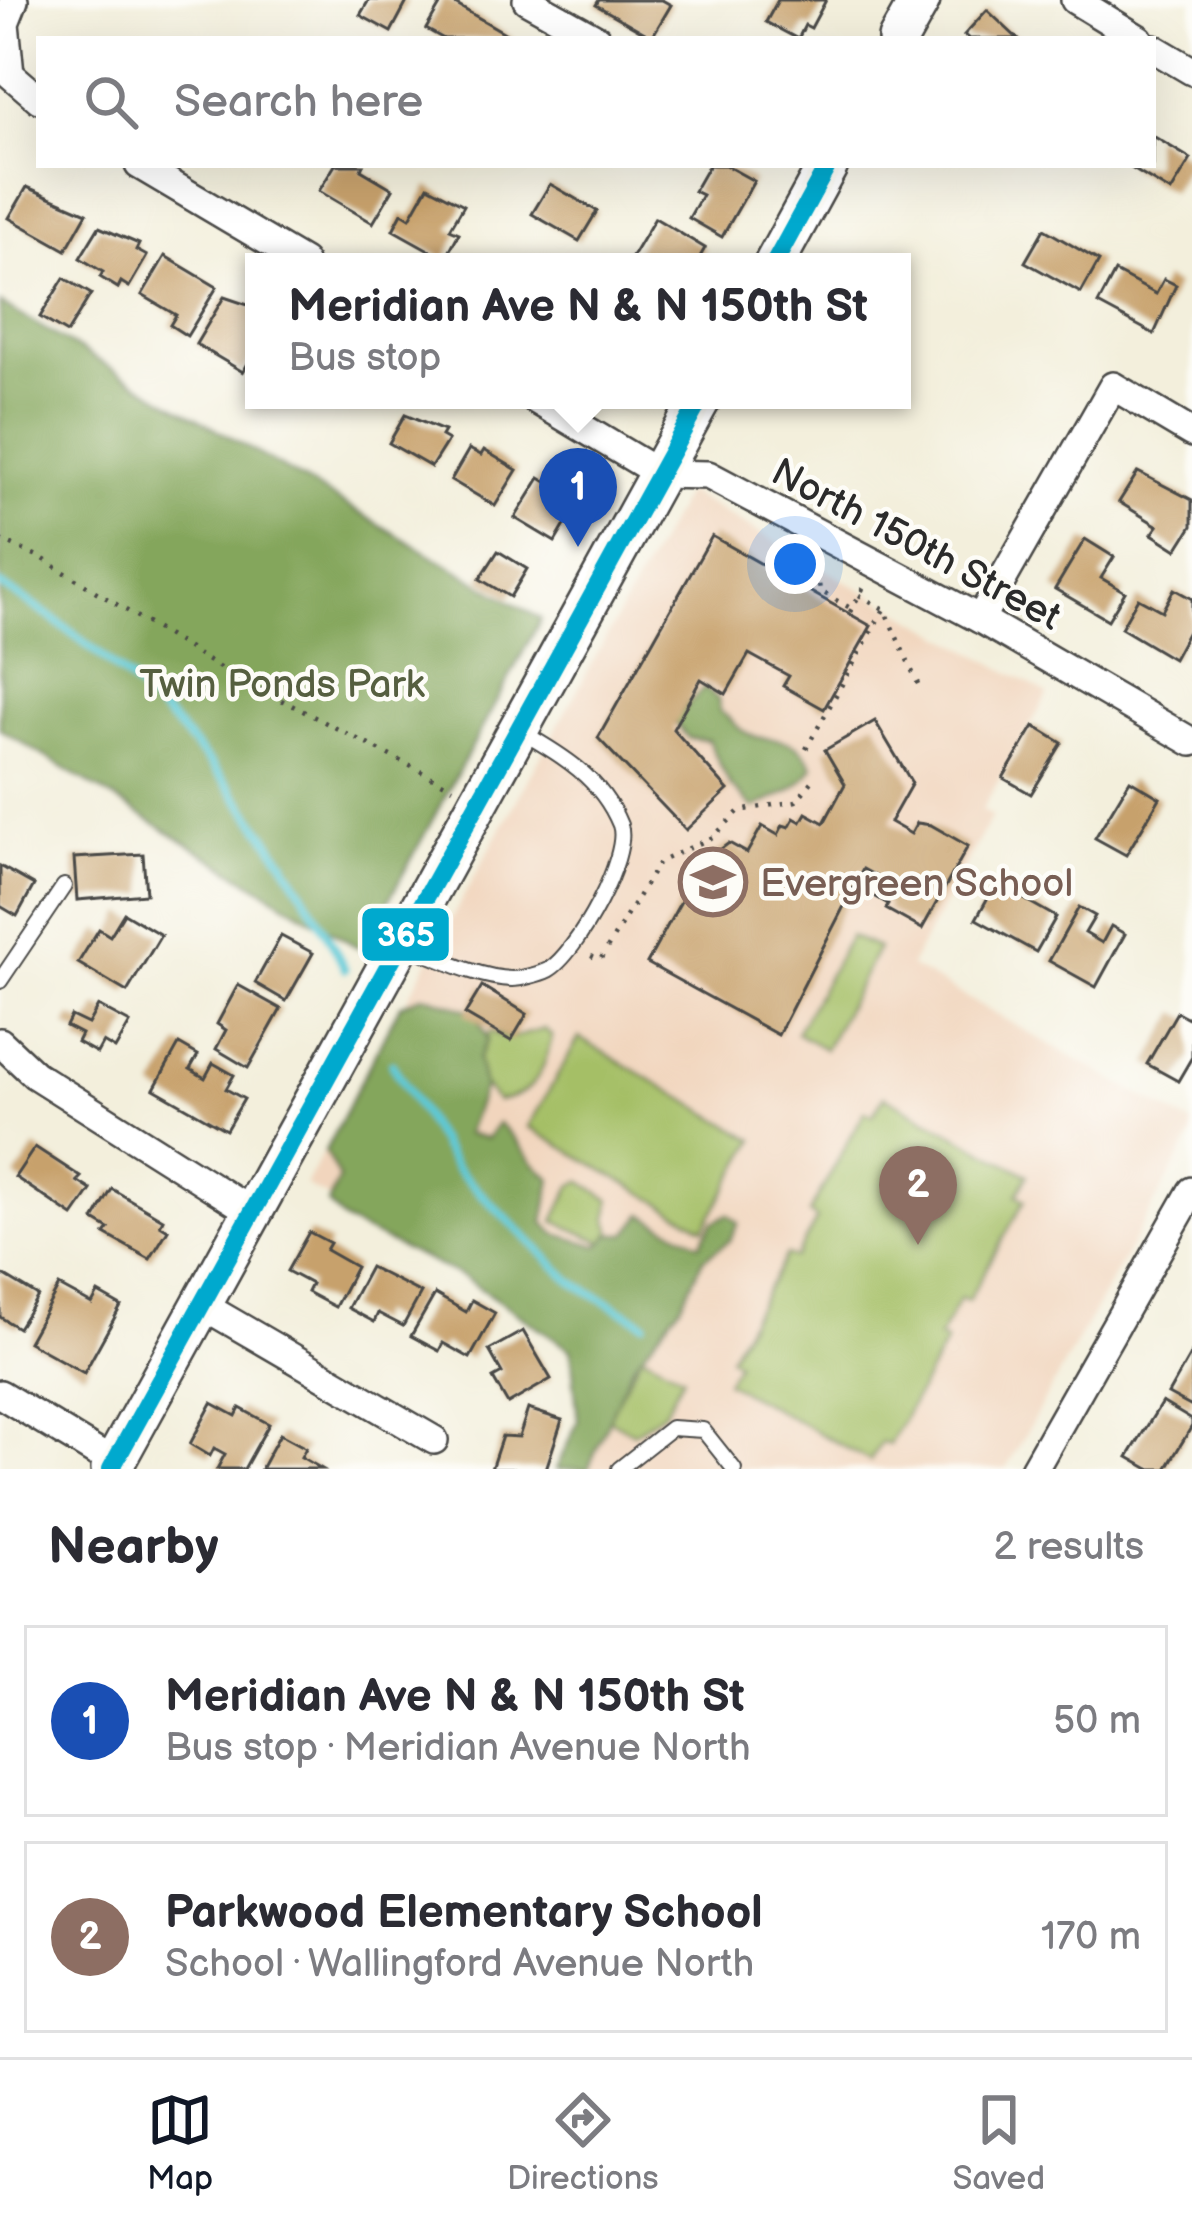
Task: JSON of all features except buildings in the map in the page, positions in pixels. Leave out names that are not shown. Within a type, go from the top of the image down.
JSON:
[{"type":"street","points":[[14,0],[4,23],[10,74],[36,96]]},
{"type":"street","points":[[526,0],[592,36]]},
{"type":"street","points":[[900,36],[920,0]]},
{"type":"street","points":[[1075,0],[1134,36]]},
{"type":"street","points":[[1156,50],[1192,71]]},
{"type":"street","points":[[145,168],[288,253]]},
{"type":"street","points":[[780,253],[826,168]]},
{"type":"street","points":[[980,619],[1113,386],[1192,433]]},
{"type":"street","name":"North 150th Street","points":[[551,409],[660,474],[707,476],[980,619],[1192,742]]},
{"type":"street","points":[[0,1394],[113,1466],[695,409]]},
{"type":"street","points":[[0,1042],[34,1075],[252,1212]]},
{"type":"street","points":[[1034,1469],[1192,1191]]},
{"type":"street","points":[[202,1304],[434,1439]]},
{"type":"lane","points":[[400,944],[512,979],[548,970],[571,948],[616,867],[624,844],[620,825],[595,784],[571,760],[518,730]]},
{"type":"lane","points":[[0,981],[64,886]]},
{"type":"lane","points":[[619,1469],[671,1428],[703,1430],[734,1469]]},
{"type":"path","points":[[0,540],[40,557],[224,670],[478,801]]},
{"type":"path","points":[[816,557],[820,591],[851,610],[865,585]]},
{"type":"path","points":[[860,596],[884,609],[919,686]]},
{"type":"path","points":[[806,749],[884,609]]},
{"type":"path","points":[[591,956],[600,960],[659,862],[713,838],[739,812],[796,801],[815,778]]},
{"type":"shaded area","name":"Evergreen School","points":[[686,492],[1048,694],[982,810],[992,816],[910,966],[1192,1124],[1192,1136],[1006,1469],[579,1469],[634,1367],[305,1185]]},
{"type":"green space","name":"Twin Ponds Park","points":[[0,303],[541,619],[362,950],[0,729]]},
{"type":"green space","points":[[704,687],[718,699],[720,712],[743,731],[789,742],[805,754],[813,766],[801,782],[753,808],[730,785],[708,740],[688,738],[674,721]]},
{"type":"green space","points":[[850,936],[878,948],[825,1049],[796,1033]]},
{"type":"green space","points":[[424,995],[474,1012],[488,1039],[478,1059],[484,1087],[466,1134],[487,1138],[498,1123],[552,1179],[544,1223],[556,1234],[598,1246],[610,1234],[627,1234],[643,1214],[700,1244],[712,1223],[728,1214],[738,1223],[730,1240],[703,1259],[682,1303],[631,1368],[588,1469],[556,1469],[578,1421],[571,1349],[463,1277],[345,1222],[328,1204],[339,1178],[325,1151],[400,1005]]},
{"type":"green space","points":[[545,1029],[552,1037],[536,1080],[521,1094],[497,1101],[470,1069],[475,1049],[490,1032],[508,1039]]},
{"type":"green space","points":[[579,1038],[755,1140],[704,1228],[528,1127]]},
{"type":"green space","points":[[884,1096],[1028,1175],[1017,1195],[1025,1200],[968,1301],[960,1298],[939,1338],[946,1342],[889,1445],[881,1442],[870,1461],[726,1382],[737,1362],[729,1357],[786,1255],[795,1258],[817,1219],[809,1213],[865,1111],[873,1115]]},
{"type":"green space","points":[[581,1181],[610,1200],[608,1220],[613,1235],[605,1243],[554,1221],[571,1186]]},
{"type":"green space","points":[[642,1354],[683,1376],[664,1412],[634,1433],[607,1418]]},
{"type":"waterway","points":[[0,585],[106,660],[200,752],[280,856],[345,969]]},
{"type":"waterway","points":[[392,1064],[456,1169],[572,1282],[644,1323]]},
{"type":"transit line","name":"365","points":[[780,253],[826,168]]},
{"type":"transit line","name":"365","points":[[111,1469],[695,409]]},
{"type":"place","name":"Meridian Ave N & N 150th St","points":[[578,547]]},
{"type":"place","name":"Evergreen School","points":[[713,882]]},
{"type":"place","name":"Parkwood Elementary School","points":[[918,1245]]}]
